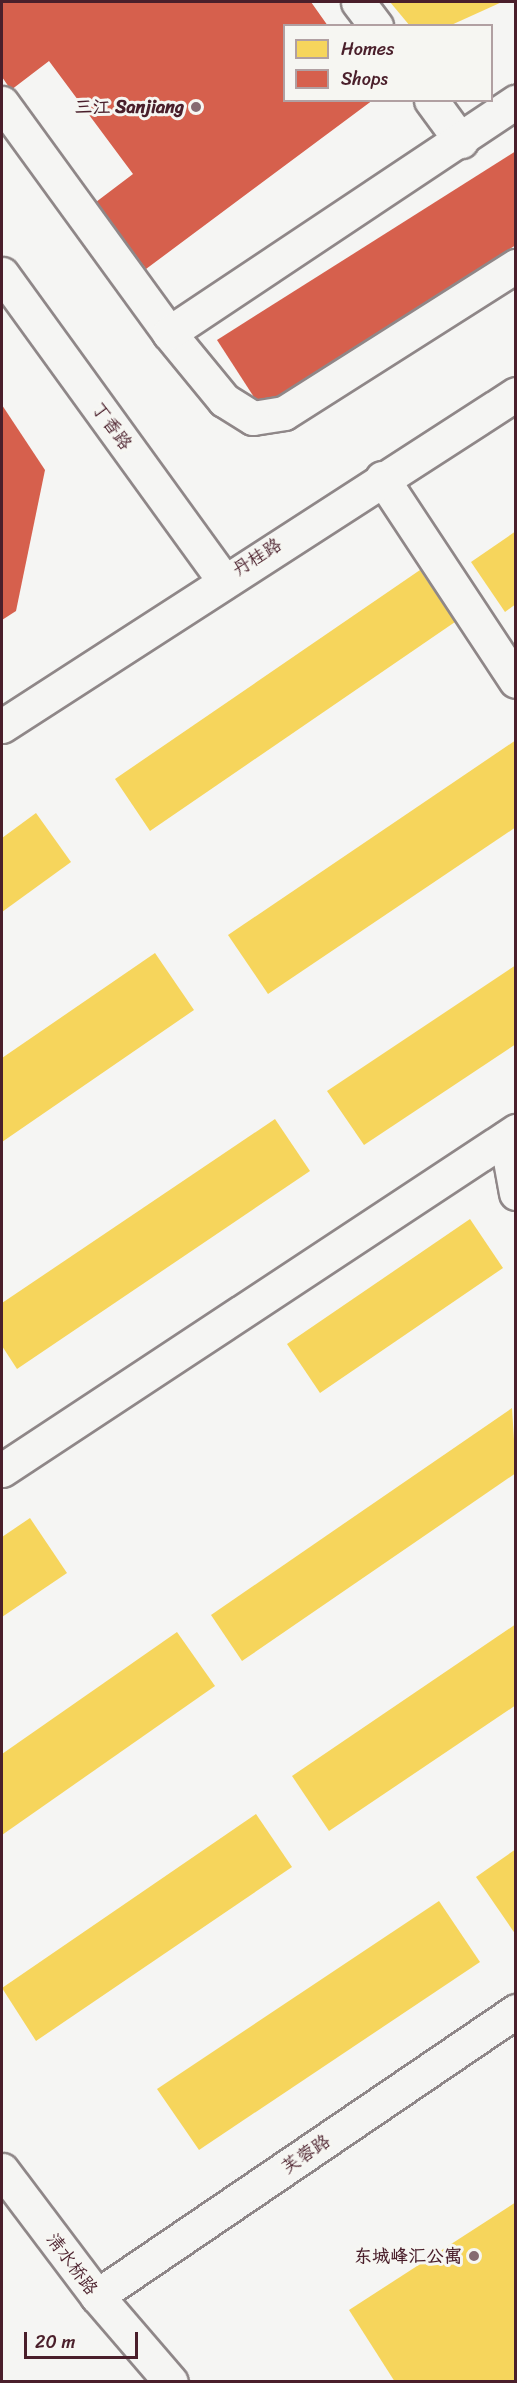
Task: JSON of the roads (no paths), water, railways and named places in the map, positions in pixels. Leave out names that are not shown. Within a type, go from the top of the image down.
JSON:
[{"type":"street","points":[[358,2],[374,24]]},
{"type":"street","points":[[432,102],[461,141]]},
{"type":"street","points":[[169,333],[461,141],[516,102]]},
{"type":"street","points":[[2,103],[169,333],[224,400],[254,418],[284,413],[516,266]]},
{"type":"street","name":"丁香路","points":[[2,274],[222,579]]},
{"type":"street","name":"丹桂路","points":[[2,726],[222,579],[516,394]]},
{"type":"street","points":[[382,478],[516,681]]},
{"type":"street","points":[[2,1470],[511,1135],[516,1192]]},
{"type":"street","name":"芙蓉路","points":[[96,2296],[516,2011]]},
{"type":"street","name":"清水桥路","points":[[2,2170],[96,2296],[171,2382]]},
{"type":"place","name":"三江 Sanjiang","points":[[196,107]]},
{"type":"place","name":"东城峰汇公寓","points":[[474,2256]]}]
